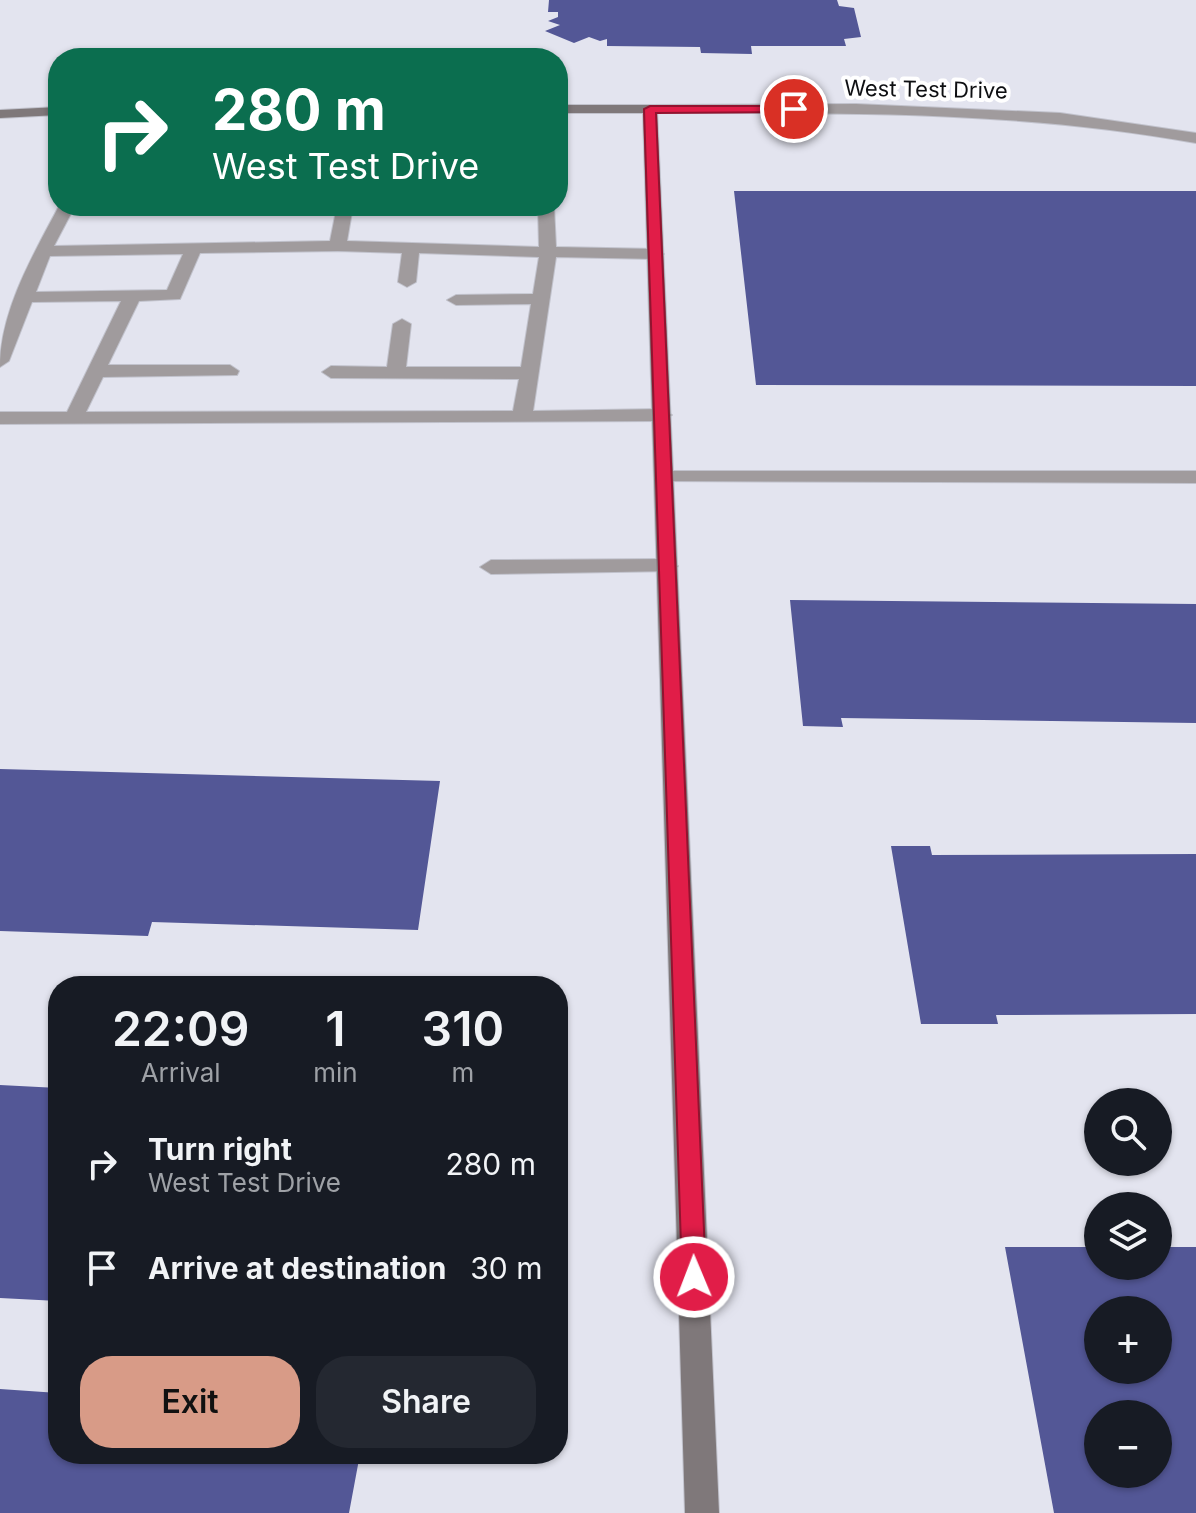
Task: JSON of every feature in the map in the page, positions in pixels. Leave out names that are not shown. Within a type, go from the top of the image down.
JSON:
[{"type":"street","name":"West Test Drive","points":[[568,109],[1012,112],[1115,124],[1196,138]]},
{"type":"street","points":[[650,109],[702,1513]]},
{"type":"street","points":[[0,114],[48,112]]},
{"type":"street","points":[[0,361],[43,251],[62,216]]},
{"type":"street","points":[[338,246],[343,216]]},
{"type":"street","points":[[522,417],[548,252],[546,216]]},
{"type":"street","points":[[43,251],[338,246],[656,254]]},
{"type":"street","points":[[25,297],[174,295],[194,247]]},
{"type":"street","points":[[407,282],[411,248]]},
{"type":"street","points":[[74,418],[132,296]]},
{"type":"street","points":[[456,300],[540,299]]},
{"type":"street","points":[[396,372],[402,324]]},
{"type":"street","points":[[97,371],[230,371]]},
{"type":"street","points":[[331,372],[529,373]]},
{"type":"street","points":[[0,418],[662,415]]},
{"type":"street","points":[[664,477],[1196,477]]},
{"type":"street","points":[[491,567],[667,566]]},
{"type":"building","points":[[549,0],[837,0],[839,6],[854,8],[861,37],[844,39],[846,46],[751,46],[752,54],[701,53],[700,47],[607,46],[607,39],[600,41],[589,37],[574,43],[545,31],[560,25],[548,21],[558,17],[558,12],[548,12]]},
{"type":"building","points":[[734,191],[1196,191],[1196,386],[756,385]]},
{"type":"building","points":[[790,600],[1196,604],[1196,723],[841,718],[843,727],[803,726]]},
{"type":"building","points":[[0,769],[440,781],[418,930],[152,922],[148,936],[0,931]]},
{"type":"building","points":[[891,846],[930,846],[932,855],[1196,854],[1196,1014],[996,1015],[998,1024],[921,1024]]},
{"type":"building","points":[[0,1085],[48,1087],[48,1300],[0,1298]]},
{"type":"building","points":[[1005,1247],[1084,1247],[1084,1280],[1172,1280],[1172,1247],[1196,1247],[1196,1513],[1054,1513]]},
{"type":"building","points":[[0,1389],[48,1392],[48,1464],[358,1464],[349,1513],[0,1513]]},
{"type":"route","points":[[694,1277],[650,109],[794,109]]}]
